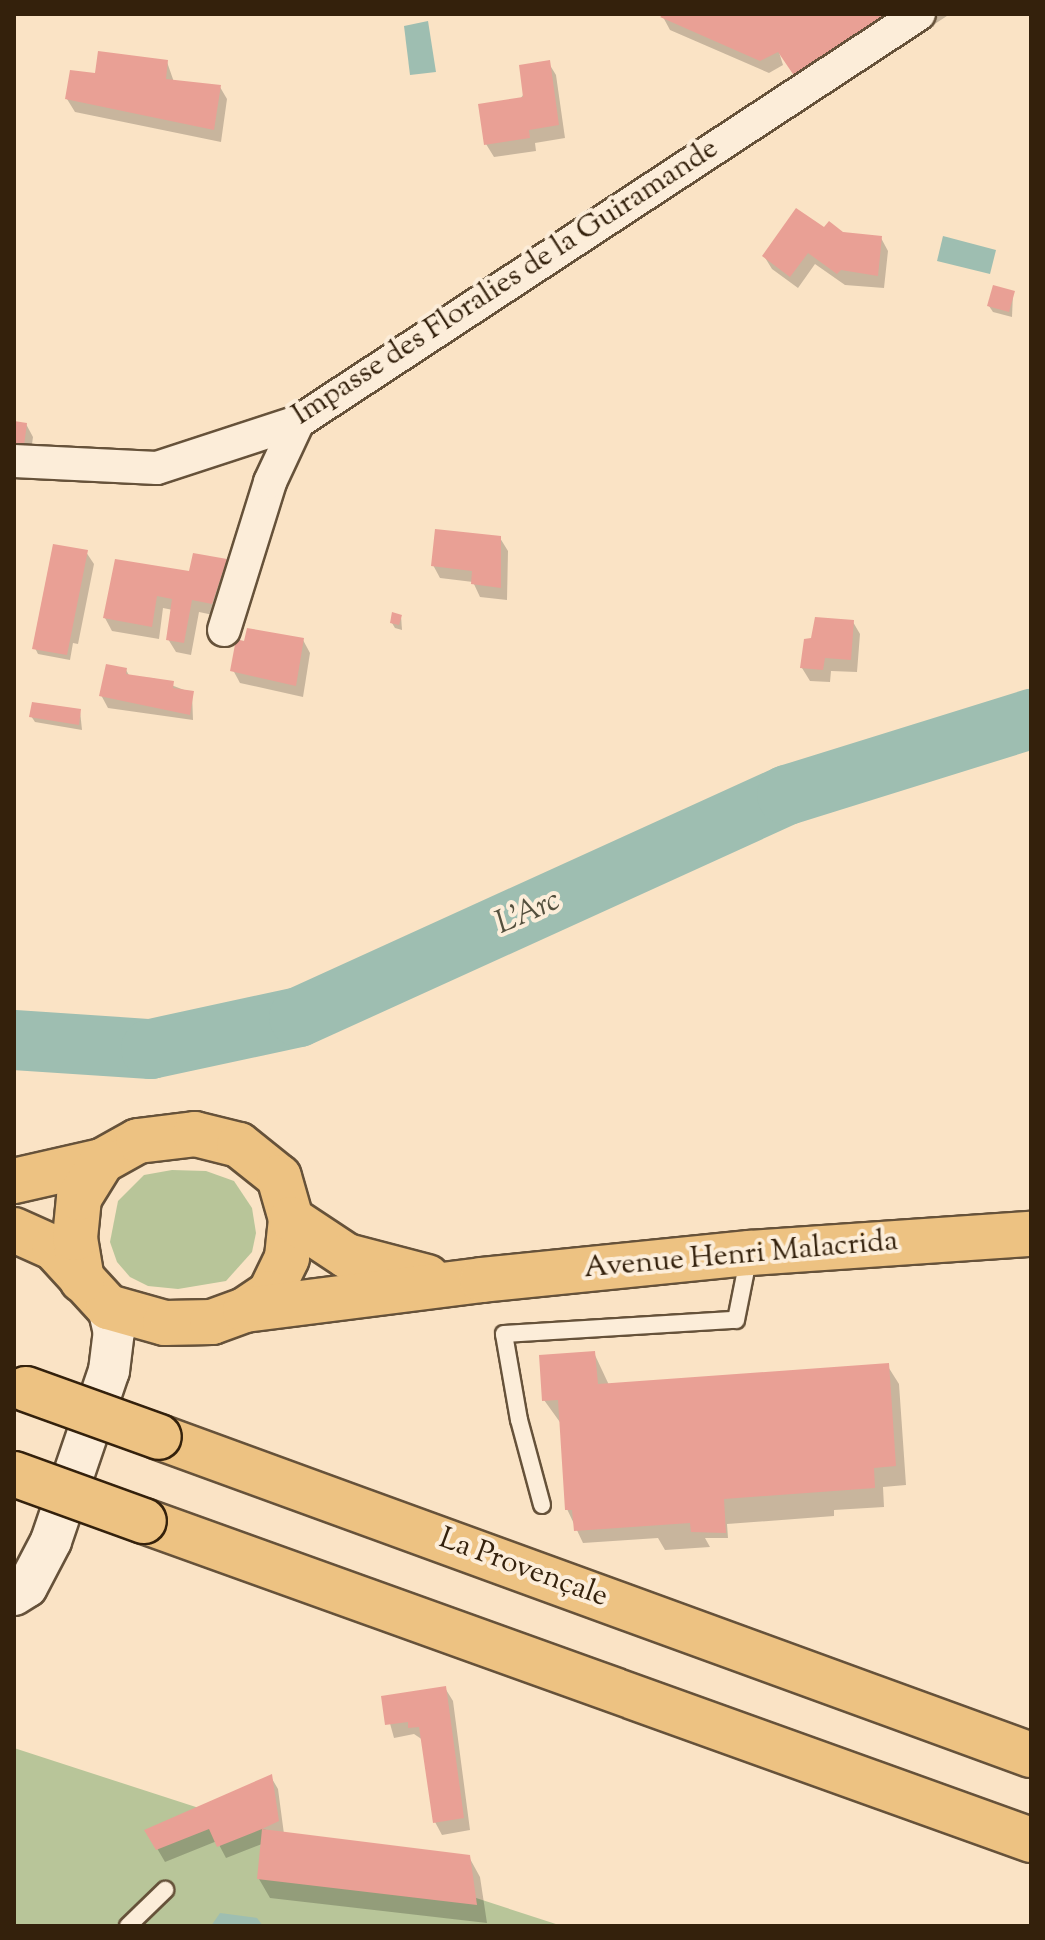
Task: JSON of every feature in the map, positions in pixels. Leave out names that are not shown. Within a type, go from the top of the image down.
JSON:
[{"type":"main road","points":[[14,1181],[102,1161],[138,1141],[181,1136],[239,1145],[279,1177],[291,1219],[287,1258],[270,1293],[245,1310],[212,1322],[165,1323],[95,1294],[54,1248],[14,1230]]},
{"type":"main road","points":[[95,1294],[75,1238],[79,1198],[102,1161]]},
{"type":"main road","points":[[291,1219],[369,1280]]},
{"type":"main road","name":"Avenue Henri Malacrida","points":[[245,1310],[369,1280],[451,1283],[750,1253],[1031,1234]]},
{"type":"main road","name":"La Provençale","points":[[20,1387],[1031,1755]]},
{"type":"main road","points":[[14,1474],[1031,1840]]},
{"type":"street","name":"Impasse des Floralies de la Guiramande","points":[[14,461],[157,468],[298,422],[919,14]]},
{"type":"street","points":[[224,630],[270,482],[298,422]]},
{"type":"street","points":[[14,1595],[27,1587],[51,1541],[109,1371],[114,1333],[95,1294]]},
{"type":"street","points":[[109,1371],[165,1323]]},
{"type":"lane","points":[[542,1505],[519,1420],[504,1334],[736,1320],[750,1253]]},
{"type":"lane","points":[[128,1926],[165,1890]]},
{"type":"green space","points":[[172,1170],[206,1171],[234,1181],[252,1208],[256,1233],[252,1252],[226,1281],[178,1289],[148,1286],[130,1277],[117,1262],[110,1242],[118,1201],[144,1175]]},
{"type":"green space","points":[[14,1748],[562,1926],[14,1926]]},
{"type":"shaded area","points":[[428,21],[436,72],[410,75],[404,26]]},
{"type":"shaded area","points":[[943,236],[996,250],[990,274],[937,261]]},
{"type":"shaded area","points":[[220,1913],[257,1918],[263,1926],[211,1926]]},
{"type":"building","points":[[664,14],[898,14],[797,80],[778,52],[760,61],[660,17]]},
{"type":"building","points":[[98,51],[168,60],[166,79],[221,85],[214,130],[65,99],[70,70],[95,73]]},
{"type":"building","points":[[550,60],[559,125],[529,130],[530,138],[484,145],[478,104],[523,97],[519,65]]},
{"type":"building","points":[[796,208],[824,227],[829,221],[843,232],[882,236],[878,276],[841,270],[837,274],[808,253],[790,277],[762,256]]},
{"type":"building","points":[[993,285],[1015,291],[1009,312],[987,306]]},
{"type":"building","points":[[14,421],[27,423],[23,453],[14,451]]},
{"type":"building","points":[[435,529],[501,536],[501,588],[471,584],[472,571],[431,566]]},
{"type":"building","points":[[53,544],[88,550],[67,655],[32,649]]},
{"type":"building","points":[[193,553],[227,559],[212,604],[192,600],[184,643],[166,640],[172,599],[157,596],[152,627],[103,618],[115,559],[189,571]]},
{"type":"building","points":[[392,612],[402,615],[399,625],[390,623]]},
{"type":"building","points":[[815,617],[854,620],[851,660],[825,658],[823,670],[800,668],[804,639],[811,638]]},
{"type":"building","points":[[247,628],[304,638],[296,686],[230,671],[236,639],[244,641]]},
{"type":"building","points":[[106,664],[127,668],[126,674],[174,681],[173,688],[194,691],[190,715],[99,696]]},
{"type":"building","points":[[32,702],[81,709],[79,725],[29,717]]},
{"type":"building","points":[[595,1351],[598,1384],[889,1363],[896,1466],[874,1468],[875,1488],[724,1499],[726,1533],[691,1532],[690,1523],[574,1531],[572,1510],[565,1510],[558,1400],[542,1401],[539,1355]]},
{"type":"building","points":[[446,1686],[464,1818],[433,1823],[419,1727],[408,1728],[408,1722],[385,1725],[381,1696]]},
{"type":"building","points":[[272,1774],[279,1821],[262,1829],[217,1847],[209,1829],[156,1850],[144,1830]]},
{"type":"building","points":[[262,1829],[470,1855],[477,1905],[257,1879]]},
{"type":"waterway","name":"L'Arc","points":[[14,1040],[151,1049],[299,1017],[787,795],[1031,719]]}]
